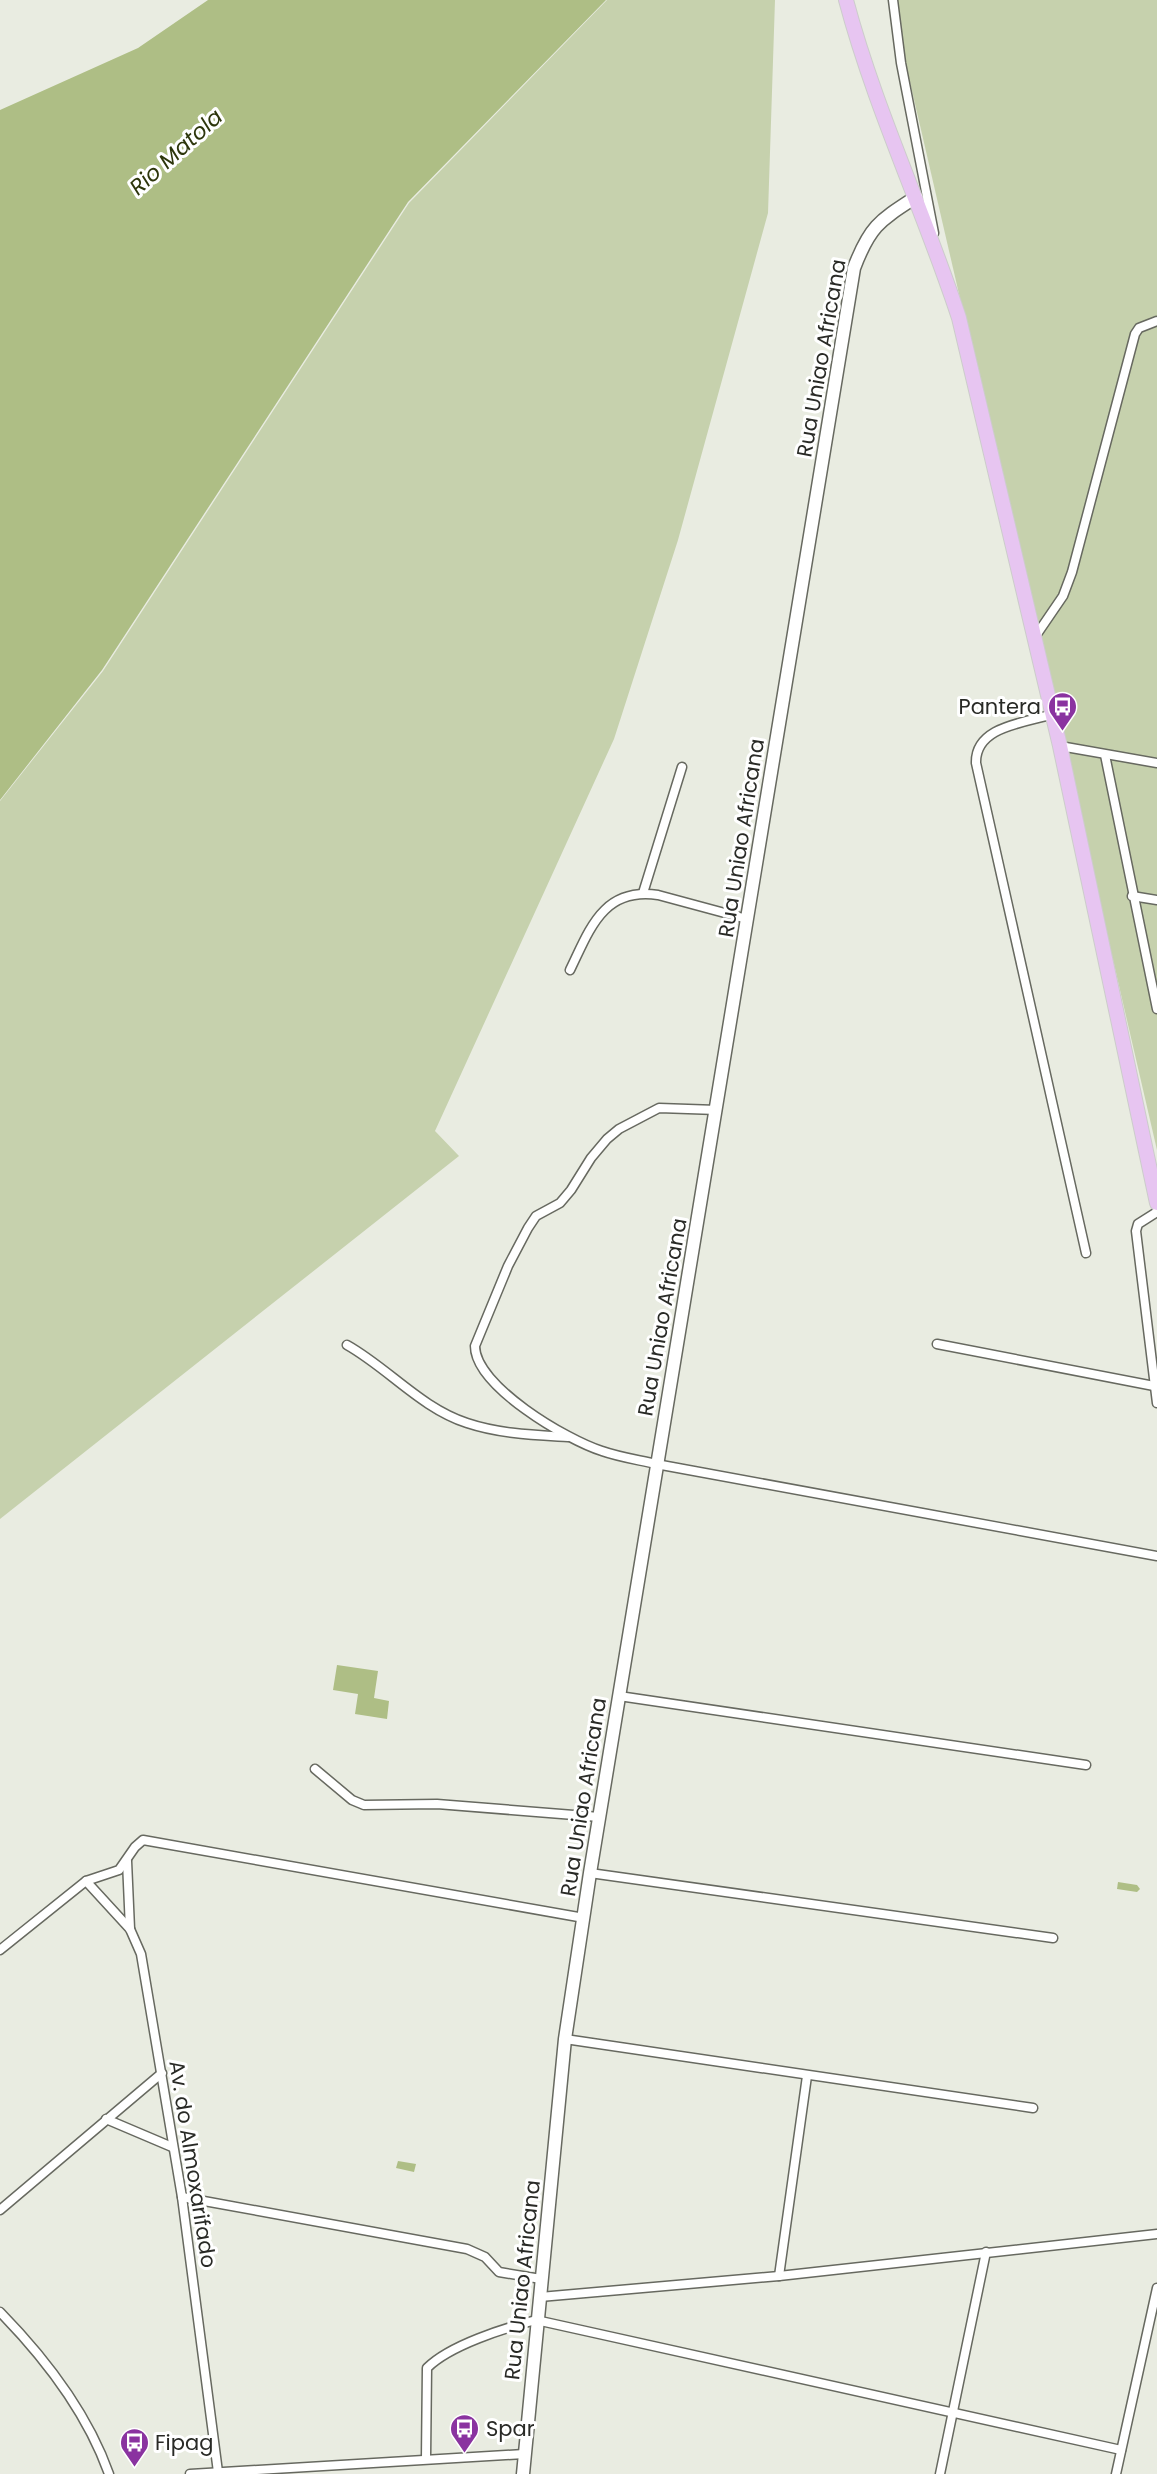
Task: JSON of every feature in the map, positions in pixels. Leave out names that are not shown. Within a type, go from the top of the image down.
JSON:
[{"type":"main road","points":[[846,0],[867,71],[937,251],[959,318],[1053,714],[1157,1203]]},
{"type":"main road","name":"Rua Uniao Africana","points":[[523,2474],[536,2320],[566,2039],[590,1873],[854,268],[864,240],[877,223],[916,197]]},
{"type":"main road","points":[[1144,1139],[1157,1163]]},
{"type":"street","points":[[893,0],[901,63],[937,251]]},
{"type":"street","points":[[1035,637],[1063,596],[1072,572],[1135,334],[1139,328],[1157,321]]},
{"type":"street","points":[[1053,714],[991,733],[979,746],[976,764],[1086,1253]]},
{"type":"street","points":[[1060,746],[1157,763]]},
{"type":"street","points":[[1105,755],[1132,896],[1157,1009]]},
{"type":"street","points":[[644,893],[682,767]]},
{"type":"street","points":[[570,970],[598,915],[614,903],[644,893],[747,919]]},
{"type":"street","points":[[1132,896],[1157,900]]},
{"type":"street","points":[[717,1110],[659,1108],[619,1129],[598,1149],[560,1203],[536,1216],[508,1266],[475,1346],[475,1355],[490,1380],[572,1437],[603,1452],[656,1464],[1157,1556]]},
{"type":"street","points":[[1157,1212],[1138,1224],[1136,1231],[1157,1402]]},
{"type":"street","points":[[937,1344],[1154,1386]]},
{"type":"street","points":[[346,1345],[366,1356],[434,1406],[468,1423],[519,1434],[572,1437]]},
{"type":"street","points":[[619,1696],[1086,1765]]},
{"type":"street","points":[[315,1769],[352,1800],[364,1805],[437,1804],[599,1817]]},
{"type":"street","points":[[0,1950],[86,1881],[110,1875],[119,1870],[135,1847],[143,1840],[584,1917]]},
{"type":"street","points":[[127,1861],[130,1929]]},
{"type":"street","points":[[590,1873],[1053,1938]]},
{"type":"street","name":"Av. do Almoxarifado","points":[[86,1881],[130,1929],[141,1954],[182,2197],[218,2472]]},
{"type":"street","points":[[566,2039],[1033,2108]]},
{"type":"street","points":[[0,2210],[106,2118],[162,2073]]},
{"type":"street","points":[[779,2276],[807,2076]]},
{"type":"street","points":[[106,2118],[172,2147]]},
{"type":"street","points":[[182,2197],[466,2249],[485,2257],[499,2272],[541,2279]]},
{"type":"street","points":[[540,2298],[779,2276],[1157,2234]]},
{"type":"street","points":[[940,2474],[986,2252]]},
{"type":"street","points":[[1116,2474],[1157,2288]]},
{"type":"street","points":[[0,2312],[61,2382],[87,2424],[109,2474]]},
{"type":"street","points":[[426,2458],[427,2368],[481,2339],[536,2320],[1121,2450]]},
{"type":"street","points":[[190,2474],[426,2458],[524,2454]]},
{"type":"shaded area","points":[[607,0],[775,0],[768,213],[678,540],[614,739],[435,1131],[459,1156],[0,1519],[0,801],[103,671],[409,203]]},
{"type":"shaded area","points":[[891,0],[1157,0],[1157,1150]]},
{"type":"water","name":"Rio Matola","points":[[208,0],[606,0],[408,202],[102,670],[0,800],[0,110],[138,48]]},
{"type":"water","points":[[337,1665],[378,1671],[374,1698],[389,1701],[387,1719],[355,1714],[358,1694],[333,1690]]},
{"type":"water","points":[[1118,1882],[1137,1885],[1140,1889],[1137,1892],[1117,1889]]},
{"type":"water","points":[[398,2161],[416,2164],[414,2172],[396,2168]]},
{"type":"place","name":"Pantera","points":[[1062,732]]},
{"type":"place","name":"Spar","points":[[465,2454]]},
{"type":"place","name":"Fipag","points":[[134,2468]]}]
